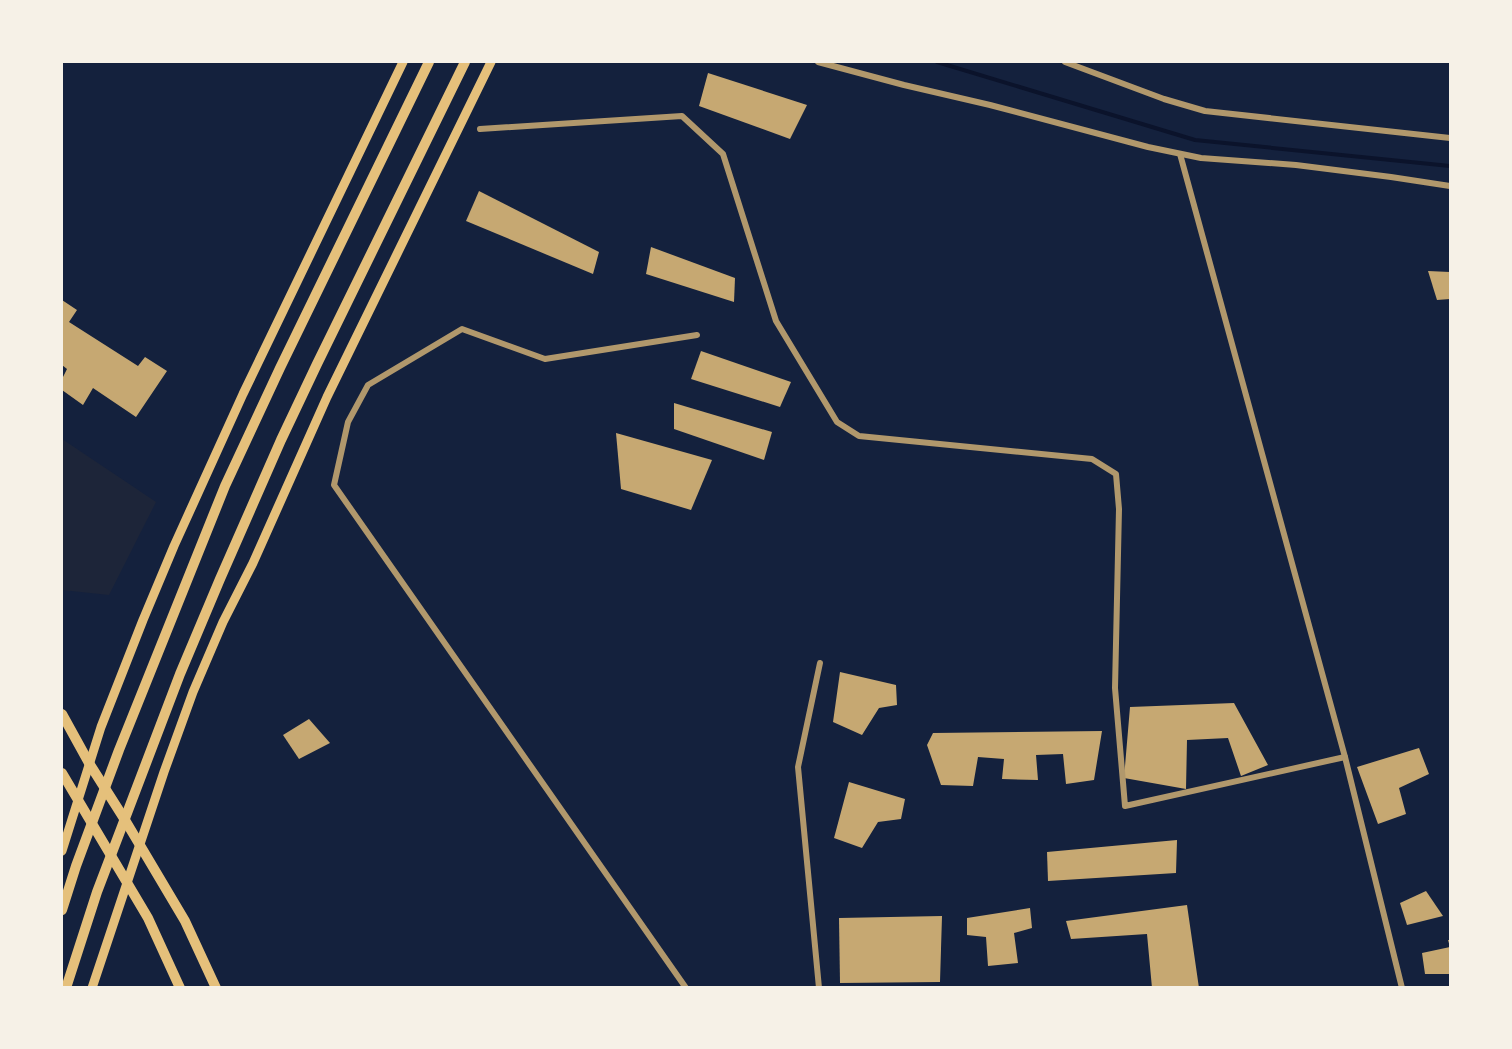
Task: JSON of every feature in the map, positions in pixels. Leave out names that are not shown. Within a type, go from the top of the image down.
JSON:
[{"type":"main road","points":[[62,851],[101,727],[143,620],[271,333],[404,62]]},
{"type":"main road","points":[[62,910],[105,788],[225,486],[429,62]]},
{"type":"main road","points":[[66,987],[97,892],[184,664],[281,440],[465,62]]},
{"type":"main road","points":[[92,987],[164,772],[193,692],[223,622],[253,563],[327,397],[491,62]]},
{"type":"main road","points":[[62,714],[89,763],[185,921],[216,987]]},
{"type":"main road","points":[[62,773],[148,918],[180,987]]},
{"type":"street","points":[[818,62],[1180,154],[1201,158],[1296,165],[1450,186]]},
{"type":"street","points":[[1065,62],[1164,99],[1205,111],[1450,138]]},
{"type":"street","points":[[480,129],[682,116],[723,154],[776,321],[837,422],[859,436],[1092,459],[1116,474],[1119,509],[1115,688],[1125,806],[1345,757]]},
{"type":"street","points":[[1180,154],[1345,757],[1402,987]]},
{"type":"street","points":[[686,987],[334,484],[348,422],[368,384],[462,329],[545,358],[697,335]]},
{"type":"street","points":[[819,987],[798,767],[820,663]]},
{"type":"shaded area","points":[[62,439],[156,502],[109,595],[62,590]]},
{"type":"building","points":[[708,73],[807,105],[790,139],[699,106]]},
{"type":"building","points":[[479,191],[599,252],[593,274],[466,221]]},
{"type":"building","points":[[651,247],[735,278],[734,302],[646,274]]},
{"type":"building","points":[[1428,271],[1450,272],[1450,299],[1437,300]]},
{"type":"building","points":[[62,300],[77,310],[69,322],[138,366],[145,357],[167,371],[136,417],[93,388],[83,405],[62,390],[62,379],[67,369],[62,365]]},
{"type":"building","points":[[701,351],[791,382],[780,407],[691,379]]},
{"type":"building","points":[[674,403],[772,432],[764,460],[674,429]]},
{"type":"building","points":[[616,433],[712,460],[691,510],[621,489]]},
{"type":"building","points":[[840,672],[896,685],[897,705],[879,708],[862,735],[833,722]]},
{"type":"building","points":[[1234,703],[1268,765],[1241,776],[1228,738],[1187,740],[1186,789],[1124,778],[1130,707]]},
{"type":"building","points":[[309,719],[330,743],[299,759],[283,735]]},
{"type":"building","points":[[1102,731],[1094,780],[1066,784],[1063,754],[1036,755],[1038,780],[1002,779],[1004,759],[978,757],[973,786],[941,785],[927,745],[933,733]]},
{"type":"building","points":[[1419,748],[1429,774],[1399,788],[1406,814],[1378,824],[1357,767]]},
{"type":"building","points":[[849,782],[905,799],[901,819],[878,822],[862,848],[834,838]]},
{"type":"building","points":[[1177,840],[1176,873],[1048,881],[1047,852]]},
{"type":"building","points":[[1426,891],[1443,916],[1407,925],[1400,903]]},
{"type":"building","points":[[1187,905],[1199,988],[1152,988],[1147,934],[1071,939],[1066,921]]},
{"type":"building","points":[[1030,908],[1032,928],[1014,933],[1018,963],[988,966],[986,937],[967,935],[967,918]]},
{"type":"building","points":[[942,916],[940,982],[840,983],[839,918]]},
{"type":"building","points":[[1450,947],[1450,974],[1425,974],[1422,953]]},
{"type":"waterway","points":[[937,62],[1195,140],[1450,166]]}]
